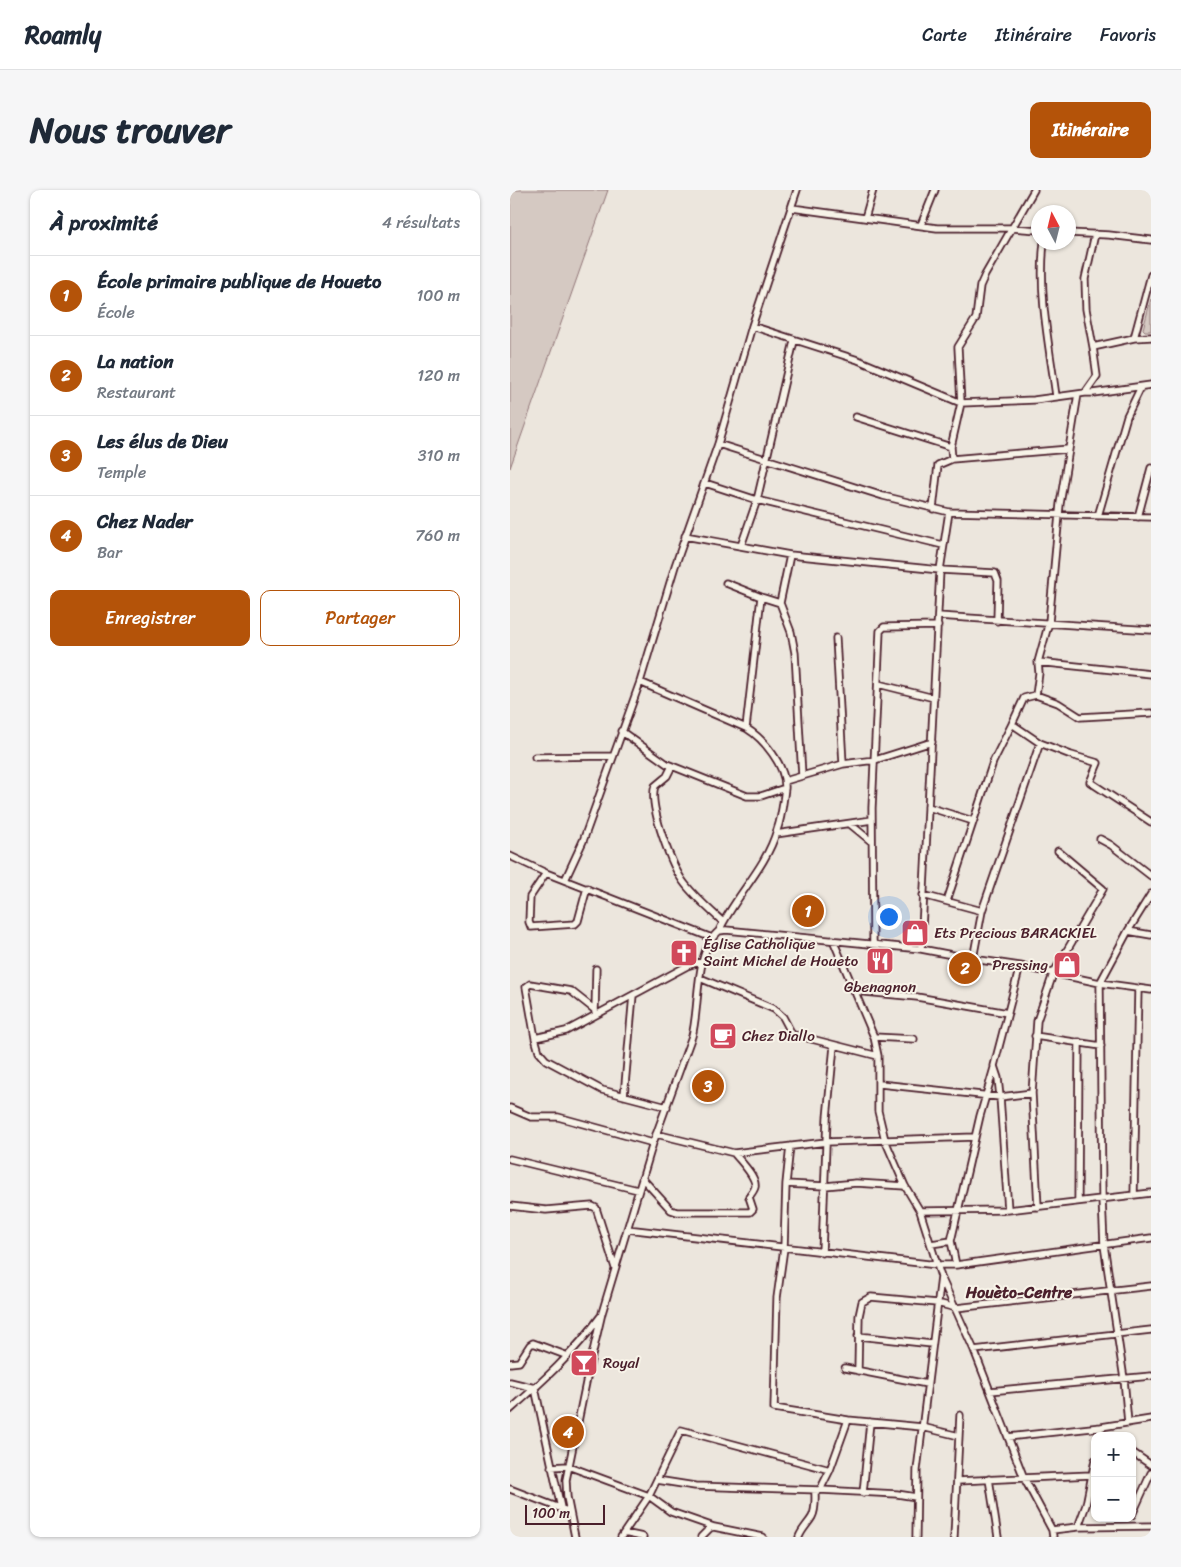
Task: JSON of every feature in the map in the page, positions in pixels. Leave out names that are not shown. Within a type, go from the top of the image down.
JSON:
[{"type":"street","points":[[565,880],[583,841],[640,682],[674,566],[718,444],[752,326],[797,190]]},
{"type":"street","points":[[865,218],[873,190]]},
{"type":"street","points":[[921,224],[935,190]]},
{"type":"street","points":[[952,460],[951,447],[961,403],[958,347],[976,318],[980,286],[989,266],[1034,190]]},
{"type":"street","points":[[792,208],[884,222],[921,224],[937,228],[1031,229]]},
{"type":"street","points":[[1076,233],[1151,240]]},
{"type":"street","points":[[1085,393],[1096,376],[1086,309],[1085,279],[1095,234]]},
{"type":"street","points":[[1043,250],[1041,269],[1042,292],[1056,396]]},
{"type":"street","points":[[1134,338],[1151,275]]},
{"type":"street","points":[[752,326],[858,360],[961,403],[1034,400],[1151,385]]},
{"type":"street","points":[[1093,347],[1134,338],[1151,337]]},
{"type":"street","points":[[741,546],[757,500],[794,341]]},
{"type":"street","points":[[1098,516],[1127,416],[1141,387]]},
{"type":"street","points":[[1036,695],[1039,673],[1038,662],[1049,622],[1058,515],[1078,394]]},
{"type":"street","points":[[856,417],[951,447]]},
{"type":"street","points":[[718,444],[883,496],[949,512],[1151,517]]},
{"type":"street","points":[[933,509],[938,465],[952,460],[1069,449]]},
{"type":"street","points":[[1138,516],[1151,468]]},
{"type":"street","points":[[705,483],[757,500],[943,545]]},
{"type":"street","points":[[921,949],[940,570],[949,512]]},
{"type":"street","points":[[685,536],[790,555],[940,570],[995,573],[998,581],[997,621]]},
{"type":"street","points":[[790,555],[780,603],[791,632],[795,653],[802,776]]},
{"type":"street","points":[[726,582],[780,603]]},
{"type":"street","points":[[746,728],[761,597]]},
{"type":"street","points":[[938,616],[1151,630]]},
{"type":"street","points":[[873,944],[872,820],[881,629],[884,627],[938,626]]},
{"type":"street","points":[[836,638],[843,764]]},
{"type":"street","points":[[1038,662],[1151,674]]},
{"type":"street","points":[[575,1537],[566,1489],[568,1466],[602,1313],[653,1143],[696,1024],[703,961],[712,938],[719,931],[761,864],[776,834],[781,817],[785,788],[785,781],[775,759],[756,734],[640,682]]},
{"type":"street","points":[[878,684],[934,698]]},
{"type":"street","points":[[947,901],[993,762],[1024,698],[1036,695],[1058,703],[1080,717],[1151,713]]},
{"type":"street","points":[[1012,724],[1040,743],[1098,763],[1090,782],[1151,822]]},
{"type":"street","points":[[621,731],[672,766],[754,797],[785,788]]},
{"type":"street","points":[[785,781],[843,764],[875,760],[932,742]]},
{"type":"street","points":[[973,959],[982,911],[1040,743]]},
{"type":"street","points":[[535,757],[612,756]]},
{"type":"street","points":[[672,766],[667,776],[655,786],[653,797],[654,807],[669,854],[676,872],[685,884],[723,922]]},
{"type":"street","points":[[928,807],[973,821]]},
{"type":"street","points":[[776,834],[872,820]]},
{"type":"street","points":[[850,824],[872,842]]},
{"type":"street","points":[[1100,839],[1111,845],[1151,876]]},
{"type":"street","points":[[1038,1207],[1032,1093],[1037,1021],[1053,974],[1103,889],[1058,851]]},
{"type":"street","points":[[510,856],[546,873],[712,938]]},
{"type":"street","points":[[546,873],[530,897],[529,922],[531,927],[575,924],[578,922],[587,888]]},
{"type":"street","points":[[1128,1423],[1124,1379],[1104,1245],[1100,983],[1128,931],[1151,894]]},
{"type":"street","points":[[924,895],[982,911]]},
{"type":"street","points":[[719,931],[726,930],[921,949],[1020,966],[1100,983],[1151,990]]},
{"type":"street","points":[[1128,931],[1151,935]]},
{"type":"street","points":[[833,940],[874,1037],[878,1056],[880,1084],[878,1111],[885,1140],[905,1186],[920,1211],[940,1277],[974,1350],[1024,1478],[1053,1534],[1078,1528],[1151,1526]]},
{"type":"street","points":[[535,1038],[566,1032],[687,966],[703,961]]},
{"type":"street","points":[[956,1264],[951,1241],[975,1137],[1020,966]]},
{"type":"street","points":[[595,1017],[596,969]]},
{"type":"street","points":[[700,978],[774,1009],[783,1017],[792,1034],[878,1056]]},
{"type":"street","points":[[595,1010],[571,992],[530,984],[526,987],[535,1038],[539,1052],[546,1060],[602,1090],[667,1107]]},
{"type":"street","points":[[1134,1195],[1138,989]]},
{"type":"street","points":[[854,991],[917,997],[1008,1013]]},
{"type":"street","points":[[624,1096],[632,995]]},
{"type":"street","points":[[1035,1036],[1101,1046]]},
{"type":"street","points":[[874,1037],[914,1040]]},
{"type":"street","points":[[1078,1042],[1078,1201]]},
{"type":"street","points":[[822,1253],[826,1142],[834,1046]]},
{"type":"street","points":[[994,1066],[998,1078],[1000,1097],[1008,1210]]},
{"type":"street","points":[[880,1084],[1000,1097],[1032,1093]]},
{"type":"street","points":[[510,1108],[531,1116],[558,1117],[653,1143]]},
{"type":"street","points":[[656,1134],[734,1153],[826,1142],[975,1137]]},
{"type":"street","points":[[790,1146],[786,1184],[784,1248],[777,1298],[774,1408],[848,1420],[922,1427],[959,1436]]},
{"type":"street","points":[[642,1178],[671,1210],[677,1212],[718,1213],[752,1211],[749,1197],[754,1190],[755,1182],[734,1153]]},
{"type":"street","points":[[510,1159],[638,1190]]},
{"type":"street","points":[[786,1184],[825,1186],[856,1183],[905,1186]]},
{"type":"street","points":[[920,1211],[1008,1210],[1151,1193]]},
{"type":"street","points":[[510,1206],[534,1210],[592,1206],[596,1208],[615,1269]]},
{"type":"street","points":[[627,1229],[937,1265],[1151,1238]]},
{"type":"street","points":[[931,1244],[951,1241]]},
{"type":"street","points":[[916,1537],[917,1470],[940,1277]]},
{"type":"street","points":[[858,1371],[859,1316],[862,1302],[871,1297],[937,1303],[956,1308],[1151,1286]]},
{"type":"street","points":[[510,1410],[568,1356],[585,1338],[602,1313]]},
{"type":"street","points":[[974,1350],[1151,1330]]},
{"type":"street","points":[[858,1336],[932,1344]]},
{"type":"street","points":[[510,1363],[519,1362],[533,1343],[568,1356]]},
{"type":"street","points":[[846,1368],[927,1384]]},
{"type":"street","points":[[990,1391],[1151,1376]]},
{"type":"street","points":[[510,1382],[535,1388]]},
{"type":"street","points":[[535,1388],[561,1508]]},
{"type":"street","points":[[954,1537],[960,1415]]},
{"type":"street","points":[[799,1537],[802,1529],[812,1517],[815,1492],[820,1490],[830,1470],[848,1420]]},
{"type":"street","points":[[1101,1432],[1128,1423],[1151,1420]]},
{"type":"street","points":[[864,1493],[870,1422]]},
{"type":"street","points":[[643,1537],[622,1535],[657,1480],[681,1430],[830,1470]]},
{"type":"street","points":[[1008,1437],[1091,1433]]},
{"type":"street","points":[[1136,1454],[1150,1463]]},
{"type":"street","points":[[551,1467],[568,1466],[648,1496],[671,1512],[714,1527],[763,1537]]},
{"type":"street","points":[[1136,1508],[1151,1473]]},
{"type":"street","points":[[957,1481],[1091,1475],[1086,1506],[1078,1528]]},
{"type":"street","points":[[989,1479],[998,1537]]},
{"type":"street","points":[[657,1480],[695,1486],[820,1490],[916,1496]]},
{"type":"street","points":[[511,1491],[570,1512]]},
{"type":"street","points":[[1127,1527],[1130,1522]]},
{"type":"street","points":[[701,1537],[710,1528],[714,1527]]},
{"type":"shaded area","points":[[510,190],[608,190],[510,468]]},
{"type":"shaded area","points":[[1151,299],[1151,331],[1145,331],[1143,329]]},
{"type":"place","name":"École primaire publique de Houeto","points":[[808,911]]},
{"type":"place","name":"Ets Precious BARACKIEL","points":[[915,933]]},
{"type":"place","name":"Église Catholique Saint Michel de Houeto","points":[[684,953]]},
{"type":"place","name":"Gbenagnon","points":[[880,961]]},
{"type":"place","name":"Pressing","points":[[1067,965]]},
{"type":"place","name":"La nation","points":[[965,968]]},
{"type":"place","name":"Chez Diallo","points":[[723,1036]]},
{"type":"place","name":"Les élus de Dieu","points":[[708,1086]]},
{"type":"place","name":"Royal","points":[[584,1363]]},
{"type":"place","name":"Chez Nader","points":[[568,1432]]},
{"type":"district","name":"Houèto-Centre","points":[[1019,1292]]}]
